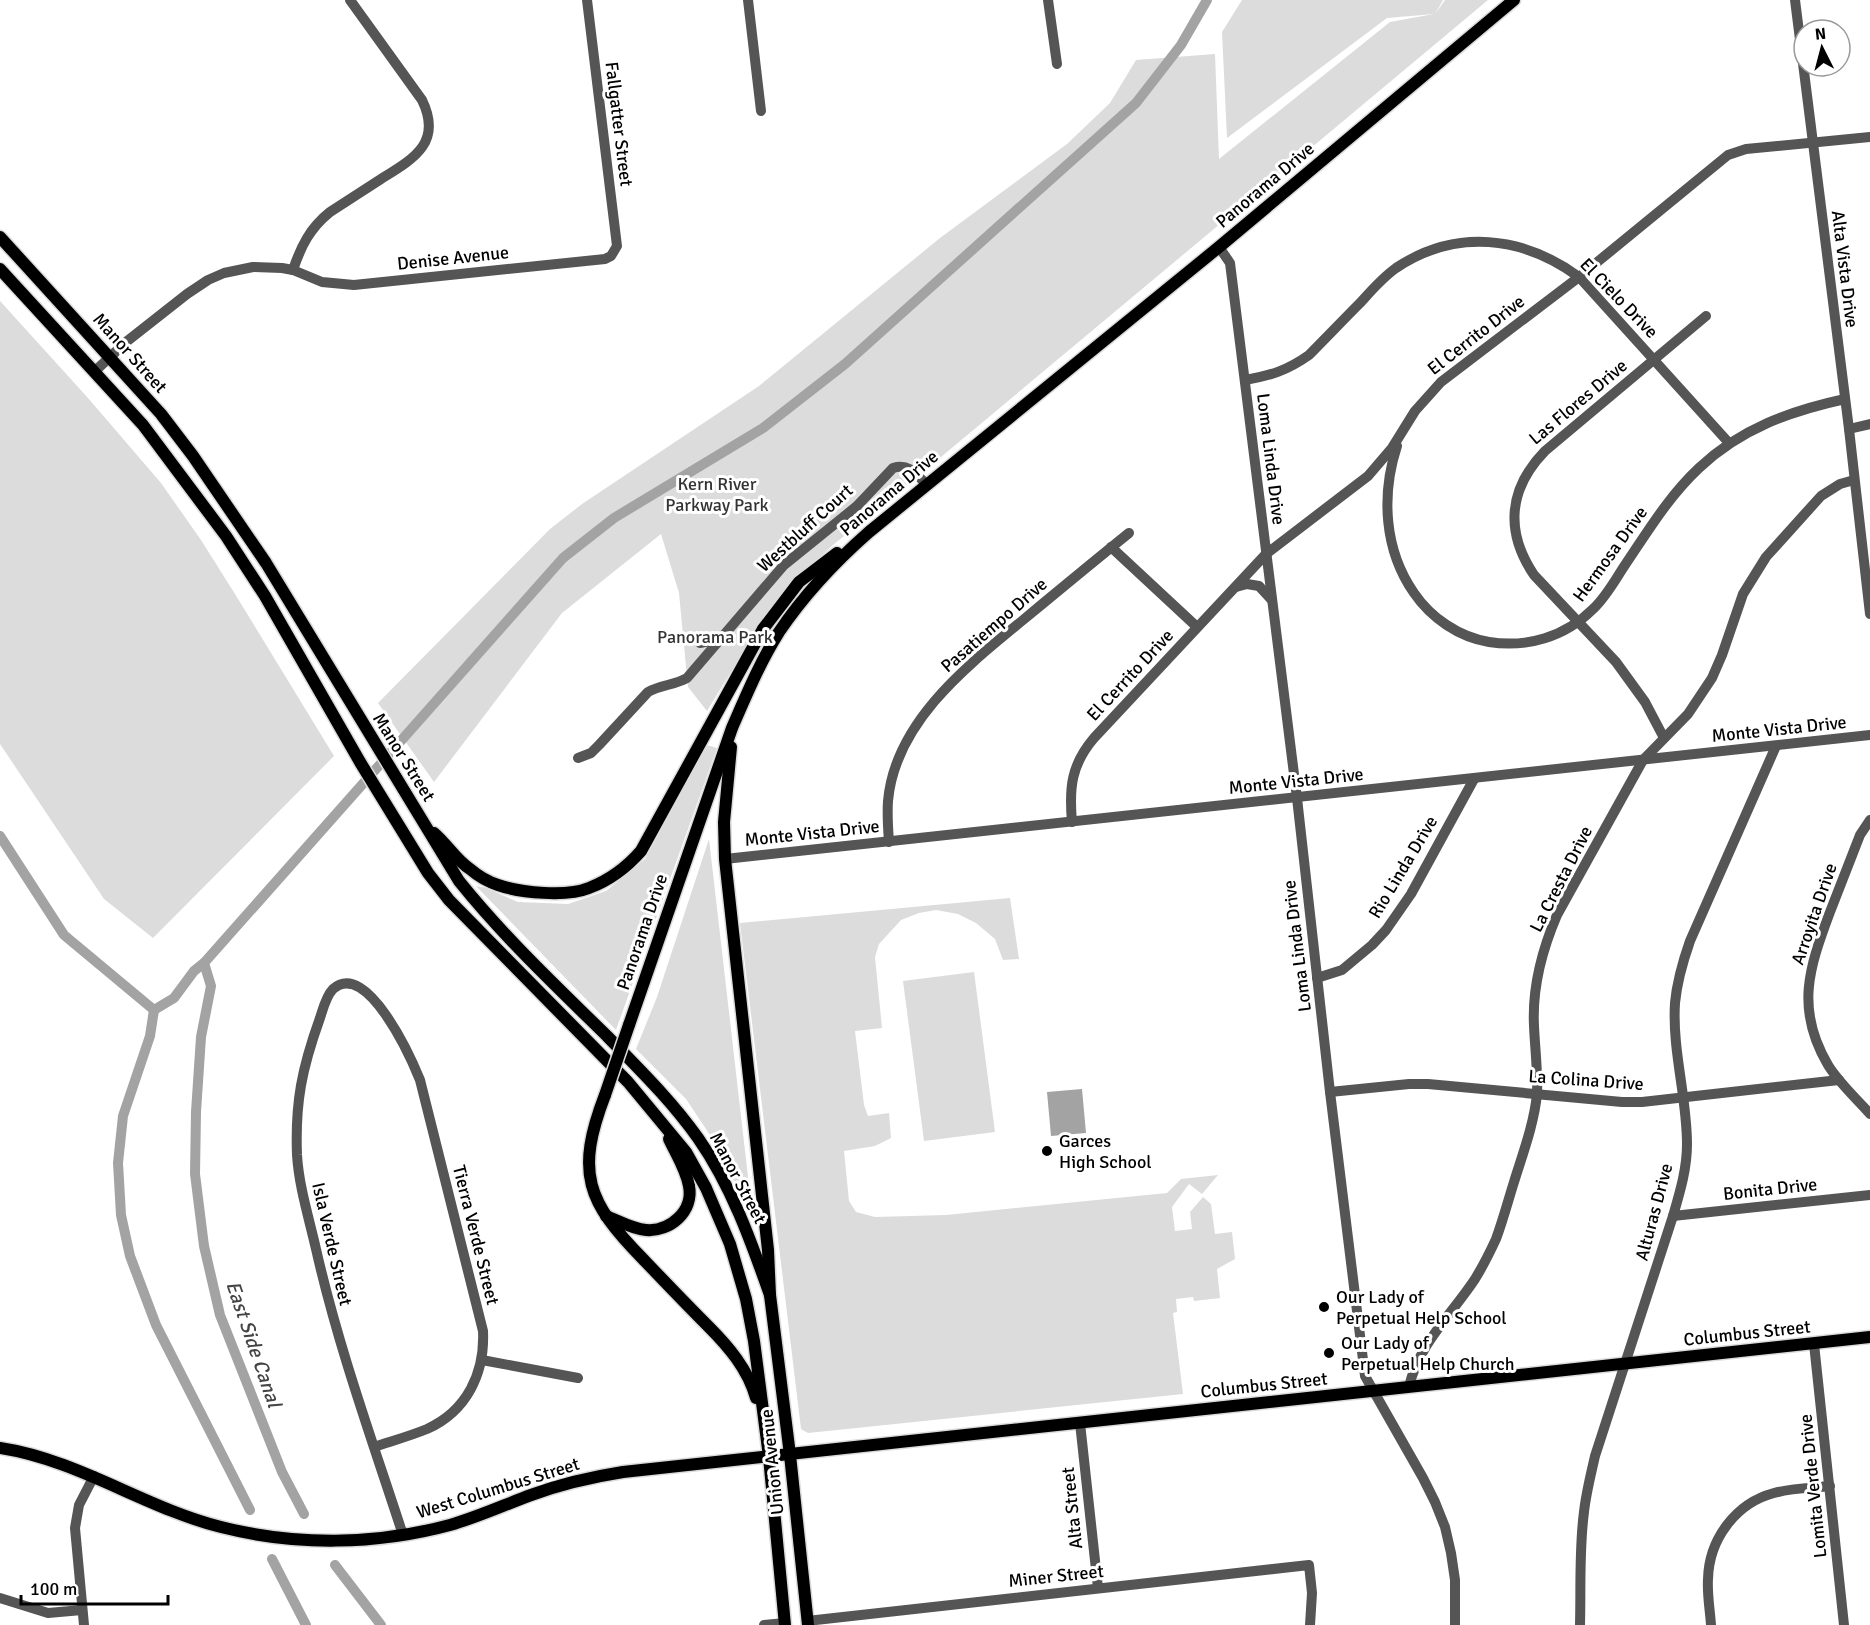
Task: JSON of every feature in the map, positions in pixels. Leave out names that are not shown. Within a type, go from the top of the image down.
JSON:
[{"type":"main road","name":"Panorama Drive","points":[[766,1436],[752,1385],[740,1364],[717,1336],[618,1233],[605,1215],[596,1200],[592,1185],[589,1150],[591,1133],[604,1095],[732,728],[750,685],[779,633],[810,593],[855,544],[1219,247],[1515,0]]},
{"type":"main road","name":"Manor Street","points":[[0,237],[161,414],[234,516],[266,563],[459,881],[489,919],[650,1079],[698,1138],[718,1170],[737,1209],[770,1295]]},
{"type":"main road","name":"Manor Street","points":[[0,269],[143,425],[226,536],[265,596],[360,762],[428,873],[450,900],[628,1082],[686,1152],[706,1188],[730,1244],[746,1299]]},
{"type":"main road","points":[[425,826],[444,841],[468,868],[497,885],[549,894],[567,893],[588,889],[619,872],[641,851],[763,629],[790,591],[923,488]]},
{"type":"main road","points":[[732,728],[724,822],[725,859],[768,1250],[770,1295]]},
{"type":"main road","points":[[605,1215],[627,1225],[649,1230],[671,1225],[682,1215],[688,1204],[690,1188],[686,1175],[658,1117]]},
{"type":"main road","name":"Union Avenue","points":[[770,1295],[808,1623]]},
{"type":"main road","name":"Union Avenue","points":[[746,1299],[754,1341],[769,1457],[785,1624]]},
{"type":"main road","name":"Columbus Street","points":[[769,1457],[1870,1337]]},
{"type":"main road","name":"West Columbus Street","points":[[0,1448],[35,1456],[94,1476],[191,1519],[252,1534],[314,1541],[374,1539],[449,1525],[562,1485],[592,1477],[769,1457]]},
{"type":"street","points":[[293,270],[302,246],[319,221],[417,155],[429,129],[422,100],[350,0]]},
{"type":"street","name":"Fallgatter Street","points":[[587,0],[617,246],[615,252]]},
{"type":"street","points":[[748,0],[761,111]]},
{"type":"street","points":[[1048,0],[1057,64]]},
{"type":"street","name":"Alta Vista Drive","points":[[1795,0],[1870,614]]},
{"type":"street","name":"El Cerrito Drive","points":[[1072,822],[1070,801],[1073,775],[1087,747],[1266,554],[1368,476],[1382,462],[1415,411],[1440,382],[1579,277],[1728,155],[1746,149],[1870,137]]},
{"type":"street","name":"El Cielo Drive","points":[[1245,380],[1268,376],[1296,365],[1309,355],[1381,280],[1413,258],[1432,250],[1471,242],[1511,244],[1548,257],[1579,277],[1729,443]]},
{"type":"street","name":"Loma Linda Drive","points":[[1219,247],[1230,262],[1297,798],[1365,1376],[1424,1478],[1435,1502],[1451,1553],[1455,1580],[1455,1625]]},
{"type":"street","name":"Denise Avenue","points":[[94,372],[126,342],[178,300],[208,280],[224,273],[253,267],[293,270],[322,282],[354,285],[605,259],[615,252]]},
{"type":"street","name":"Las Flores Drive","points":[[1664,738],[1645,702],[1616,662],[1534,575],[1519,549],[1514,519],[1519,489],[1530,468],[1545,451],[1706,316]]},
{"type":"street","name":"Hermosa Drive","points":[[1403,432],[1391,466],[1387,505],[1392,544],[1402,571],[1425,607],[1450,627],[1467,635],[1500,643],[1517,644],[1558,633],[1578,622],[1594,609],[1666,503],[1699,467],[1729,443],[1798,410],[1845,399]]},
{"type":"street","points":[[1849,429],[1870,424]]},
{"type":"street","name":"Westbluff Court","points":[[578,758],[591,753],[648,692],[687,678],[784,565],[857,506],[893,468],[906,466],[912,469],[923,488]]},
{"type":"street","name":"La Cresta Drive","points":[[1409,1387],[1413,1371],[1422,1352],[1475,1278],[1497,1237],[1530,1132],[1537,1094],[1534,1002],[1542,955],[1557,915],[1643,760],[1688,714],[1712,678],[1743,594],[1766,557],[1821,496],[1840,484],[1854,480]]},
{"type":"street","name":"Pasatiempo Drive","points":[[890,842],[887,817],[891,782],[907,743],[935,701],[969,664],[1128,533]]},
{"type":"street","points":[[1111,547],[1197,627]]},
{"type":"street","points":[[1233,589],[1247,584],[1259,586],[1272,601]]},
{"type":"street","points":[[700,643],[719,639]]},
{"type":"street","name":"Monte Vista Drive","points":[[725,859],[1870,735]]},
{"type":"street","name":"Alturas Drive","points":[[1580,1625],[1581,1543],[1585,1501],[1595,1456],[1673,1216],[1686,1165],[1687,1127],[1675,1023],[1675,1004],[1683,961],[1776,746]]},
{"type":"street","name":"Rio Linda Drive","points":[[1317,978],[1342,970],[1386,930],[1411,894],[1474,779]]},
{"type":"street","name":"Arroyita Drive","points":[[1870,819],[1860,835],[1814,954],[1808,991],[1809,1012],[1820,1050],[1839,1080],[1870,1114]]},
{"type":"street","name":"Isla Verde Street","points":[[364,990],[347,984],[339,986],[328,995],[309,1047],[301,1078],[297,1109],[297,1156],[300,1182],[331,1313],[403,1535]]},
{"type":"street","name":"Tierra Verde Street","points":[[364,990],[388,1017],[402,1039],[420,1080],[481,1319],[484,1345],[477,1378],[453,1413],[426,1429],[374,1446]]},
{"type":"street","name":"La Colina Drive","points":[[1330,1092],[1419,1084],[1622,1102],[1683,1098],[1839,1080]]},
{"type":"street","name":"Bonita Drive","points":[[1673,1216],[1870,1195]]},
{"type":"street","name":"Lomita Verde Drive","points":[[1814,1344],[1844,1625]]},
{"type":"street","points":[[482,1360],[578,1378]]},
{"type":"street","name":"Alta Street","points":[[1080,1423],[1098,1588]]},
{"type":"street","points":[[84,1625],[75,1528],[79,1505],[94,1476]]},
{"type":"street","points":[[1711,1625],[1709,1564],[1718,1539],[1735,1515],[1760,1498],[1773,1493],[1830,1486]]},
{"type":"street","name":"Miner Street","points":[[808,1623],[1309,1565],[1312,1593],[1310,1625]]},
{"type":"street","points":[[0,1598],[48,1613],[82,1610]]},
{"type":"street","points":[[764,1625],[785,1624]]},
{"type":"green space","name":"Kern River Parkway Park","points":[[1242,0],[1443,0],[1435,14],[1445,0],[1488,0],[833,545],[792,582],[770,608],[707,711],[688,687],[679,593],[661,534],[562,613],[434,782],[378,703],[550,529],[582,504],[759,386],[940,238],[1067,144],[1110,103],[1136,60],[1215,54],[1219,159],[1390,22],[1434,14],[1387,18],[1227,138],[1222,32]]},
{"type":"green space","points":[[0,301],[161,483],[201,540],[334,756],[153,938],[104,899],[0,744]]},
{"type":"green space","points":[[707,745],[717,748],[616,1030],[476,886],[518,902],[568,904],[606,891],[645,859]]},
{"type":"green space","points":[[709,839],[750,1194],[756,1221],[754,1222],[714,1141],[686,1099],[636,1049],[657,997]]},
{"type":"green space","points":[[1010,898],[1019,959],[1003,960],[995,939],[976,923],[958,914],[936,910],[901,920],[879,944],[875,957],[882,1028],[855,1031],[864,1105],[868,1116],[889,1113],[891,1138],[875,1146],[844,1151],[849,1201],[856,1212],[875,1217],[946,1215],[1167,1193],[1181,1179],[1218,1175],[1202,1194],[1189,1184],[1172,1207],[1175,1231],[1192,1229],[1190,1212],[1203,1197],[1211,1204],[1215,1234],[1232,1232],[1235,1259],[1217,1269],[1220,1298],[1194,1301],[1193,1297],[1176,1299],[1177,1312],[1173,1313],[1183,1394],[808,1433],[801,1429],[740,923]]},
{"type":"green space","points":[[974,972],[995,1132],[924,1141],[903,981]]},
{"type":"shaded area","points":[[1082,1089],[1086,1133],[1051,1136],[1047,1092]]},
{"type":"waterway","points":[[154,1010],[174,998],[194,971],[204,963],[563,558],[614,518],[763,428],[845,364],[1136,103],[1181,45],[1207,0]]},
{"type":"waterway","points":[[0,836],[64,935],[154,1010]]},
{"type":"waterway","name":"East Side Canal","points":[[204,963],[211,986],[201,1037],[195,1174],[204,1246],[220,1315],[282,1472],[304,1514]]},
{"type":"waterway","points":[[154,1010],[150,1036],[123,1116],[118,1163],[121,1215],[130,1256],[156,1325],[250,1510]]},
{"type":"waterway","points":[[272,1559],[306,1625]]},
{"type":"waterway","name":"East Side Canal","points":[[335,1565],[381,1625]]},
{"type":"place","name":"Garces High School","points":[[1047,1151]]},
{"type":"place","name":"Our Lady of Perpetual Help School","points":[[1324,1307]]},
{"type":"place","name":"Our Lady of Perpetual Help Church","points":[[1329,1353]]},
{"type":"park label","name":"Panorama Park","points":[[715,637]]}]
